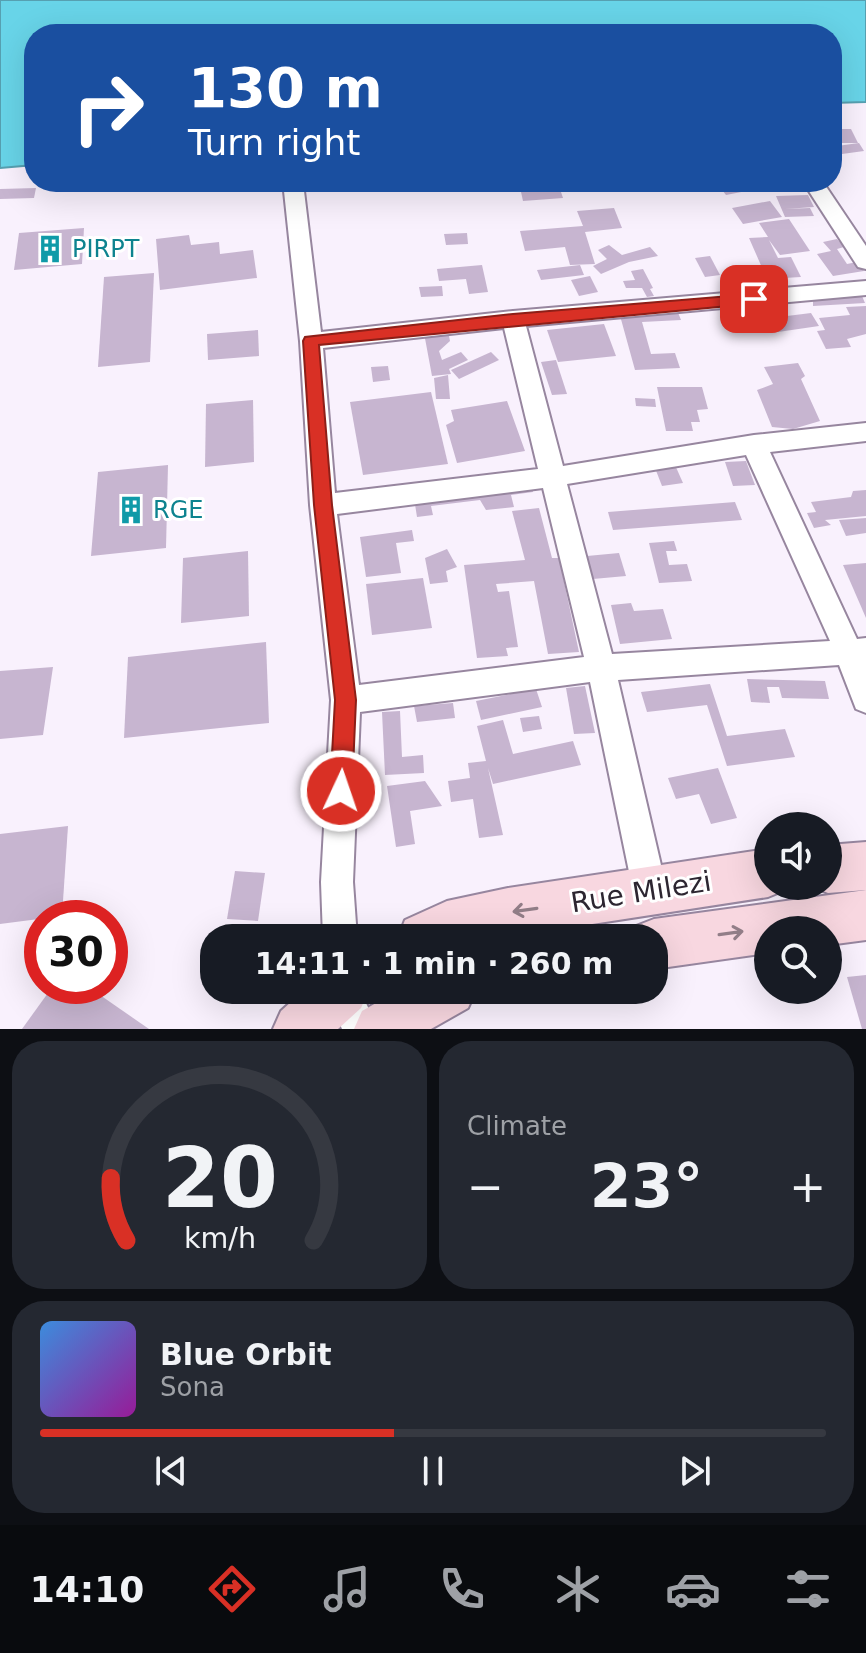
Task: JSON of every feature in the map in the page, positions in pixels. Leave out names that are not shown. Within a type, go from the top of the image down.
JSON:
[{"type":"street","points":[[294,192],[311,341],[323,505],[346,700],[337,882],[339,924]]},
{"type":"street","points":[[820,192],[866,262]]},
{"type":"street","points":[[311,341],[513,319],[866,288]]},
{"type":"street","points":[[513,319],[601,668],[650,891]]},
{"type":"street","points":[[323,505],[553,477],[754,444],[866,432]]},
{"type":"street","points":[[754,444],[858,652],[866,700]]},
{"type":"street","points":[[346,700],[601,668],[858,652]]},
{"type":"street","points":[[842,868],[866,866]]},
{"type":"street","name":"Rue Milezi","points":[[456,924],[508,912],[754,875]]},
{"type":"street","points":[[668,942],[866,915]]},
{"type":"street","points":[[299,1029],[327,1004]]},
{"type":"street","points":[[349,1004],[360,1029]]},
{"type":"street","points":[[380,1029],[425,1004]]},
{"type":"water","points":[[0,0],[866,0],[866,102],[842,103],[842,24],[24,24],[24,166],[0,168]]},
{"type":"building","points":[[842,129],[851,129],[858,143],[842,143]]},
{"type":"building","points":[[859,143],[864,151],[842,154],[842,145]]},
{"type":"building","points":[[24,188],[24,192],[35,192],[34,198],[0,199],[0,189]]},
{"type":"building","points":[[521,192],[561,192],[563,198],[523,201]]},
{"type":"building","points":[[808,195],[814,207],[785,209],[810,208],[814,216],[785,217],[776,196]]},
{"type":"building","points":[[770,201],[782,217],[743,224],[732,208]]},
{"type":"building","points":[[614,208],[622,228],[585,232],[595,264],[570,265],[565,247],[525,251],[520,231],[583,226],[577,211]]},
{"type":"building","points":[[789,219],[810,251],[780,255],[769,240],[778,258],[791,257],[801,277],[767,279],[749,238],[768,237],[759,223]]},
{"type":"building","name":"PIRPT","points":[[84,228],[82,264],[14,270],[19,233]]},
{"type":"building","points":[[467,233],[468,244],[446,245],[444,234]]},
{"type":"building","points":[[189,235],[191,245],[219,242],[220,254],[253,250],[257,278],[160,290],[156,239]]},
{"type":"building","points":[[837,239],[844,247],[837,249],[847,264],[857,262],[864,271],[833,276],[817,254],[831,251],[823,242]]},
{"type":"building","points":[[609,245],[622,255],[650,247],[658,256],[629,262],[601,274],[593,266],[607,259],[598,250]]},
{"type":"building","points":[[710,256],[720,275],[705,277],[695,258]]},
{"type":"building","points":[[482,265],[488,292],[469,294],[466,279],[439,281],[437,269]]},
{"type":"building","points":[[580,265],[584,275],[541,280],[537,270]]},
{"type":"building","points":[[643,269],[654,296],[647,297],[642,288],[626,288],[623,281],[635,280],[631,271]]},
{"type":"building","points":[[154,273],[150,362],[98,367],[104,277]]},
{"type":"building","points":[[590,276],[598,292],[579,296],[571,280]]},
{"type":"building","points":[[442,286],[443,296],[421,297],[419,287]]},
{"type":"building","points":[[862,296],[865,303],[813,306],[813,299]]},
{"type":"building","points":[[764,306],[771,318],[811,313],[819,326],[778,332],[772,327],[733,332],[722,311]]},
{"type":"building","points":[[866,306],[866,334],[847,339],[851,347],[826,349],[817,331],[825,330],[819,318],[850,315],[846,307]]},
{"type":"building","points":[[677,310],[681,320],[642,322],[651,354],[675,353],[680,368],[635,370],[619,312]]},
{"type":"building","points":[[604,324],[616,356],[558,362],[547,330]]},
{"type":"building","points":[[258,330],[259,356],[208,360],[207,334]]},
{"type":"building","points":[[448,331],[450,341],[439,351],[442,360],[461,352],[468,360],[449,369],[451,374],[432,376],[424,333]]},
{"type":"building","points":[[491,352],[499,360],[459,379],[451,370]]},
{"type":"building","points":[[556,360],[567,394],[552,395],[541,362]]},
{"type":"building","points":[[798,363],[805,376],[801,379],[820,421],[793,429],[772,427],[757,390],[773,384],[764,367]]},
{"type":"building","points":[[388,366],[390,380],[373,382],[371,367]]},
{"type":"building","points":[[448,375],[450,399],[436,399],[434,378]]},
{"type":"building","points":[[657,387],[702,387],[708,409],[697,410],[700,422],[691,422],[693,431],[666,431]]},
{"type":"building","points":[[431,392],[448,464],[363,475],[350,402]]},
{"type":"building","points":[[635,398],[655,399],[656,407],[636,406]]},
{"type":"building","points":[[253,400],[254,462],[205,467],[206,404]]},
{"type":"building","points":[[507,401],[525,451],[457,463],[446,425],[454,421],[451,410]]},
{"type":"building","points":[[746,461],[755,485],[733,486],[725,462]]},
{"type":"building","name":"RGE","points":[[168,465],[166,548],[91,556],[98,472]]},
{"type":"building","points":[[675,465],[683,483],[662,486],[655,468]]},
{"type":"building","points":[[531,483],[533,492],[511,495],[514,507],[486,510],[480,500],[431,506],[433,515],[417,517],[414,498]]},
{"type":"building","points":[[866,490],[866,516],[825,520],[831,525],[814,528],[807,513],[816,512],[811,502],[851,497],[853,491]]},
{"type":"building","points":[[735,502],[742,520],[613,530],[608,512]]},
{"type":"building","points":[[539,508],[552,558],[559,558],[579,652],[548,654],[534,581],[496,584],[498,592],[509,591],[518,647],[506,648],[508,656],[477,658],[464,565],[525,560],[512,511]]},
{"type":"building","points":[[866,518],[866,533],[846,536],[839,520]]},
{"type":"building","points":[[412,530],[414,541],[396,543],[401,573],[366,577],[360,537]]},
{"type":"building","points":[[674,541],[677,551],[666,551],[669,565],[687,564],[692,581],[659,583],[649,543]]},
{"type":"building","points":[[447,549],[457,567],[446,571],[448,582],[430,584],[425,558]]},
{"type":"building","points":[[248,551],[249,616],[181,623],[183,558]]},
{"type":"building","points":[[619,553],[626,576],[593,579],[587,556]]},
{"type":"building","points":[[866,563],[866,618],[843,565]]},
{"type":"building","points":[[423,578],[432,628],[372,635],[366,584]]},
{"type":"building","points":[[631,603],[634,611],[663,609],[672,639],[620,644],[611,605]]},
{"type":"building","points":[[266,642],[269,723],[124,738],[128,657]]},
{"type":"building","points":[[53,667],[43,735],[0,739],[0,671]]},
{"type":"building","points":[[747,679],[825,681],[829,699],[782,698],[779,687],[767,687],[770,703],[751,702]]},
{"type":"building","points":[[710,684],[727,736],[785,729],[795,757],[727,766],[707,705],[647,712],[641,692]]},
{"type":"building","points":[[585,686],[595,733],[574,734],[566,688]]},
{"type":"building","points":[[536,689],[542,707],[481,720],[476,701]]},
{"type":"building","points":[[453,703],[455,718],[417,722],[414,706]]},
{"type":"building","points":[[400,711],[402,757],[423,755],[424,773],[385,775],[382,712]]},
{"type":"building","points":[[539,716],[542,729],[523,732],[520,718]]},
{"type":"building","points":[[503,720],[513,754],[573,741],[581,765],[493,784],[488,768],[503,835],[479,838],[473,799],[451,802],[448,781],[470,778],[468,763],[486,761],[477,726]]},
{"type":"building","points":[[718,768],[737,818],[711,824],[699,794],[676,799],[668,778]]},
{"type":"building","points":[[425,781],[442,806],[410,811],[415,844],[396,847],[387,786]]},
{"type":"building","points":[[68,826],[63,900],[24,900],[24,921],[0,924],[0,834]]},
{"type":"building","points":[[235,871],[265,873],[258,921],[227,919]]},
{"type":"building","points":[[866,975],[866,1029],[862,1029],[847,977]]},
{"type":"building","points":[[40,1004],[113,1004],[149,1029],[22,1029]]},
{"type":"place","name":"PIRPT","points":[[50,249]]},
{"type":"place","name":"RGE","points":[[131,510]]},
{"type":"route","points":[[341,791],[346,700],[323,505],[311,341],[513,319],[754,299]]}]
